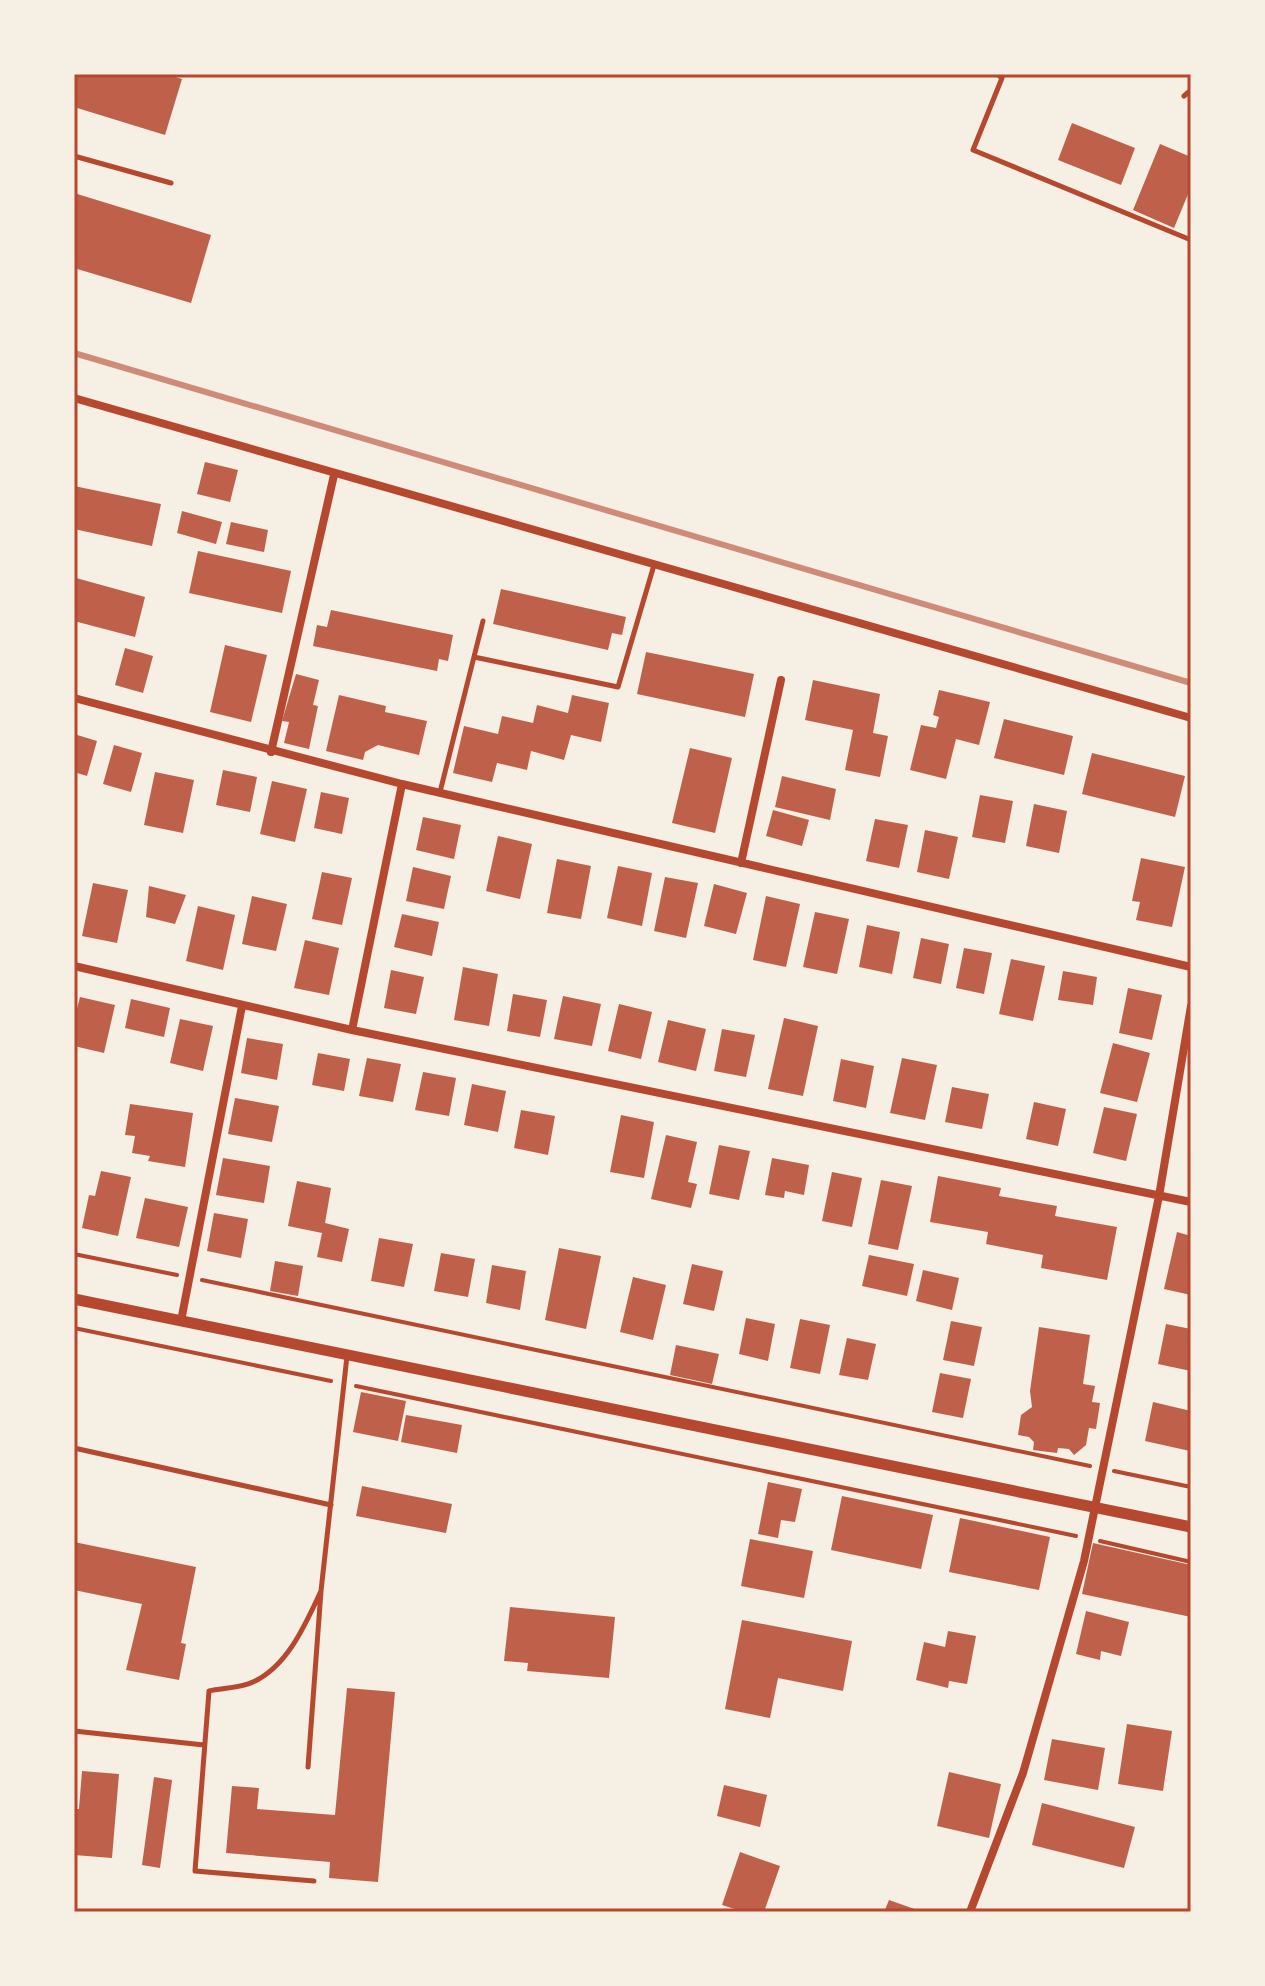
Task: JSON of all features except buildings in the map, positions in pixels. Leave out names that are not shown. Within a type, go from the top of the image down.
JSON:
[{"type":"street","points":[[74,398],[334,475],[1191,718]]},
{"type":"street","points":[[271,752],[334,475]]},
{"type":"street","points":[[741,863],[781,680]]},
{"type":"street","points":[[74,698],[271,752],[439,793],[1191,967]]},
{"type":"street","points":[[352,1030],[402,784]]},
{"type":"street","points":[[74,966],[352,1030],[1191,1202]]},
{"type":"street","points":[[181,1321],[242,1006]]},
{"type":"street","points":[[970,1912],[1023,1773],[1089,1539],[1159,1196],[1191,1006]]},
{"type":"street","points":[[74,1299],[1191,1527]]},
{"type":"lane","points":[[997,74],[1002,78],[973,150],[1191,240]]},
{"type":"lane","points":[[1184,96],[1191,90]]},
{"type":"lane","points":[[74,156],[171,183]]},
{"type":"lane","points":[[474,657],[618,687],[654,565]]},
{"type":"lane","points":[[439,793],[483,621]]},
{"type":"lane","points":[[308,1767],[321,1591],[347,1355]]},
{"type":"lane","points":[[74,1448],[331,1505]]},
{"type":"lane","points":[[314,1881],[195,1871],[209,1691],[253,1682],[279,1662],[302,1631],[321,1591]]},
{"type":"lane","points":[[74,1731],[205,1745]]},
{"type":"path","points":[[74,1254],[1191,1487]]},
{"type":"path","points":[[74,1328],[1191,1562]]},
{"type":"railway","points":[[74,353],[1191,683]]}]
